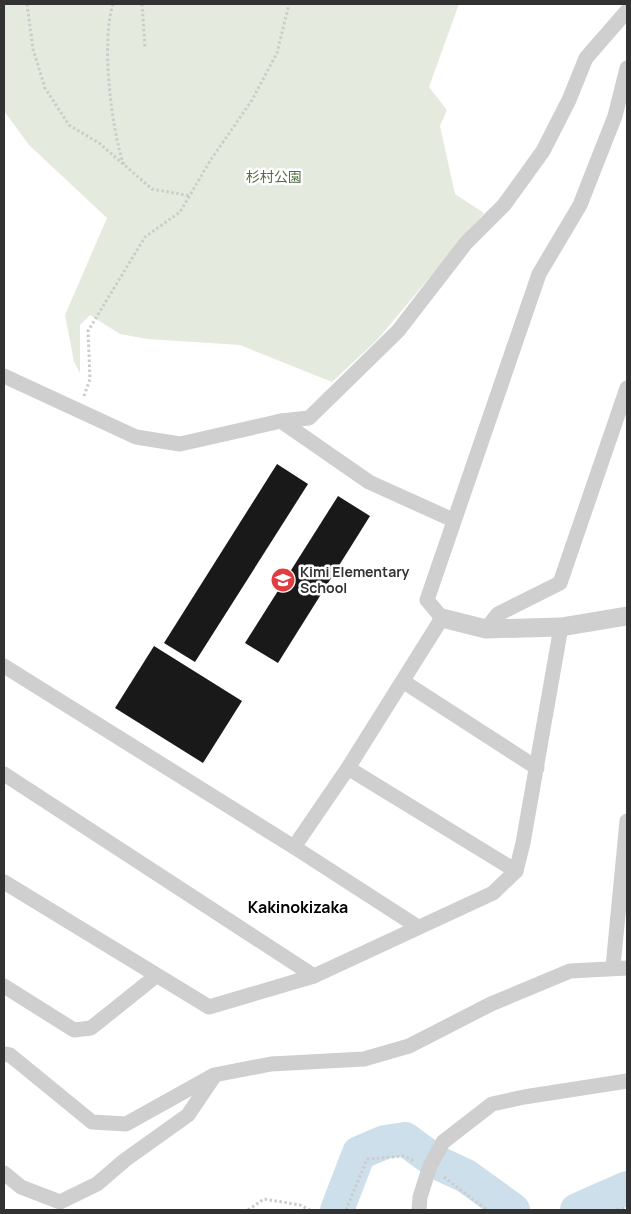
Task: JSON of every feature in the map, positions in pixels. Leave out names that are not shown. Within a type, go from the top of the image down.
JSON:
[{"type":"street","points":[[4,376],[136,437],[180,444],[281,421],[309,418],[398,331],[466,243],[504,205],[543,151],[569,100],[586,58],[627,11]]},
{"type":"street","points":[[627,68],[616,116],[580,205],[539,274],[427,600],[442,618],[486,629],[561,627],[627,616]]},
{"type":"street","points":[[486,629],[498,614],[560,583],[627,388]]},
{"type":"street","points":[[281,421],[369,482],[453,520]]},
{"type":"street","points":[[294,847],[404,682],[442,618]]},
{"type":"street","points":[[4,882],[208,1008],[314,976],[494,893],[516,870],[537,768],[561,627]]},
{"type":"street","points":[[4,666],[294,847],[418,927]]},
{"type":"street","points":[[404,682],[537,768]]},
{"type":"street","points":[[348,768],[516,870]]},
{"type":"street","points":[[4,774],[314,976]]},
{"type":"street","points":[[4,1054],[10,1055],[92,1122],[126,1124],[214,1076],[271,1064],[364,1059],[409,1046],[491,1004],[570,971],[620,968],[627,821]]},
{"type":"street","points":[[4,986],[74,1030],[92,1028],[156,976]]},
{"type":"street","points":[[4,1173],[21,1187],[60,1202],[97,1184],[125,1160],[188,1115],[214,1076]]},
{"type":"street","points":[[419,1210],[420,1197],[430,1166],[442,1142],[492,1104],[524,1096],[627,1081]]},
{"type":"path","points":[[27,4],[33,49],[45,88],[69,125],[99,143],[125,168],[152,189],[191,196]]},
{"type":"path","points":[[113,4],[109,17],[108,84],[116,137],[125,168]]},
{"type":"path","points":[[142,4],[145,46]]},
{"type":"path","points":[[79,412],[90,379],[88,332],[145,237],[180,212],[210,161],[252,100],[277,53],[289,4]]},
{"type":"path","points":[[248,1210],[264,1199],[300,1205],[310,1210]]},
{"type":"path","points":[[617,1210],[627,1207]]},
{"type":"green space","name":"杉村公園","points":[[4,4],[459,4],[429,87],[447,110],[440,126],[455,194],[484,213],[377,340],[332,382],[240,345],[147,339],[120,334],[90,315],[80,325],[80,373],[74,362],[65,315],[107,218],[29,145],[4,111]]},
{"type":"building","points":[[277,464],[308,484],[195,662],[164,643]]},
{"type":"building","points":[[338,496],[370,516],[278,663],[245,643]]},
{"type":"building","points":[[154,646],[242,701],[203,763],[115,708]]},
{"type":"waterway","points":[[337,1210],[359,1153],[385,1142],[405,1139],[436,1162],[466,1176],[513,1210]]},
{"type":"waterway","points":[[577,1210],[627,1188]]},
{"type":"place","name":"Kimi Elementary School","points":[[283,580]]},
{"type":"district","name":"Kakinokizaka","points":[[298,907]]}]
